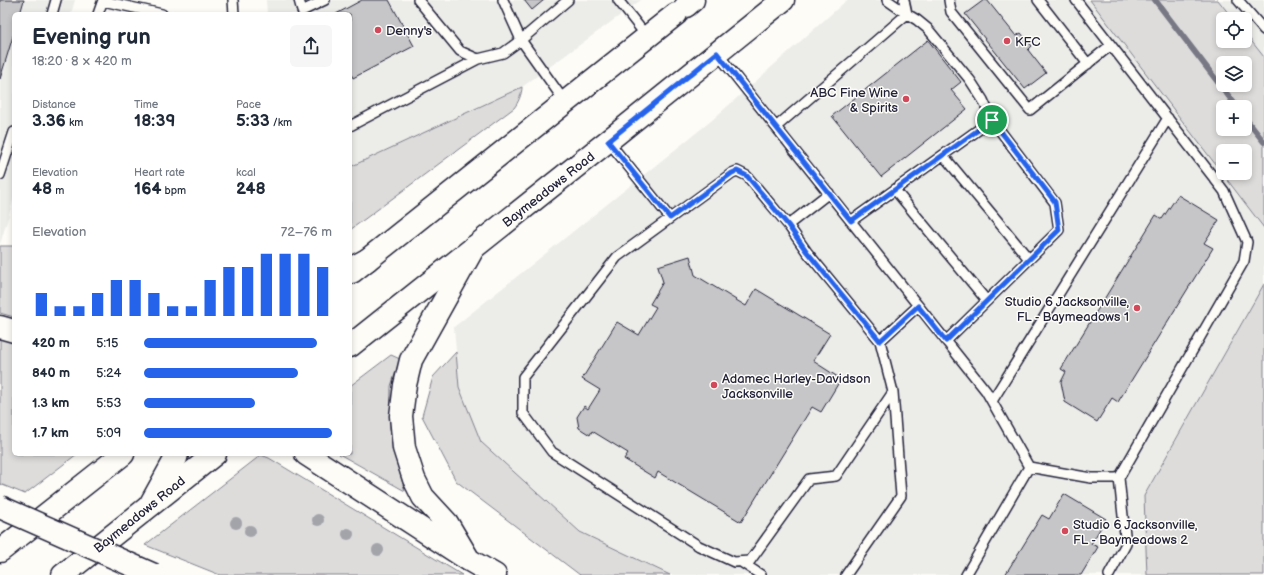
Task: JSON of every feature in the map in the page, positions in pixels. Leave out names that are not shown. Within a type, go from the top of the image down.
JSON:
[{"type":"main road","name":"Baymeadows Road","points":[[352,344],[783,0]]},
{"type":"main road","points":[[352,272],[359,264],[648,38],[685,7]]},
{"type":"main road","points":[[469,560],[447,523],[423,497],[414,479],[404,448],[401,416],[404,384],[411,360],[474,247]]},
{"type":"main road","points":[[0,327],[12,330]]},
{"type":"main road","points":[[0,551],[120,456]]},
{"type":"main road","points":[[150,505],[176,456]]},
{"type":"main road","name":"Baymeadows Road","points":[[64,575],[211,456]]},
{"type":"main road","points":[[309,456],[469,560],[495,575]]},
{"type":"main road","points":[[0,508],[154,575]]},
{"type":"lane","points":[[53,12],[56,0]]},
{"type":"lane","points":[[99,12],[103,0],[154,12]]},
{"type":"lane","points":[[233,0],[234,12]]},
{"type":"lane","points":[[299,0],[303,12],[325,0]]},
{"type":"lane","points":[[418,0],[460,51],[478,59]]},
{"type":"lane","points":[[503,0],[521,40],[565,102]]},
{"type":"lane","points":[[352,125],[478,59],[503,53],[521,40],[568,0]]},
{"type":"lane","points":[[618,0],[648,38]]},
{"type":"lane","points":[[887,0],[928,29],[970,80],[983,100],[992,120],[1055,202],[1059,230],[946,341]]},
{"type":"lane","points":[[904,0],[907,14]]},
{"type":"lane","points":[[949,0],[950,12],[1030,110],[1111,45]]},
{"type":"lane","points":[[1038,0],[1088,64]]},
{"type":"lane","points":[[1076,0],[1224,191],[1247,242],[1244,261],[1119,478],[1126,544],[1109,575]]},
{"type":"lane","points":[[1238,0],[1264,30]]},
{"type":"lane","points":[[776,127],[907,14]]},
{"type":"lane","points":[[717,53],[986,391],[1029,467]]},
{"type":"lane","points":[[992,401],[1168,118]]},
{"type":"lane","points":[[851,221],[992,120]]},
{"type":"lane","points":[[0,175],[12,138]]},
{"type":"lane","points":[[608,141],[670,218]]},
{"type":"lane","points":[[943,155],[1029,259]]},
{"type":"lane","points":[[846,575],[901,496],[893,392],[880,341],[747,176],[737,171],[732,173],[618,257],[523,377],[523,413],[552,452],[699,546],[734,562],[750,561],[809,479],[836,476],[893,392]]},
{"type":"lane","points":[[895,190],[987,301]]},
{"type":"lane","points":[[788,225],[829,193]]},
{"type":"lane","points":[[880,341],[918,306]]},
{"type":"lane","points":[[1029,467],[1091,478],[1119,478]]},
{"type":"lane","points":[[966,575],[1029,467]]},
{"type":"lane","points":[[741,562],[761,575]]},
{"type":"shaded area","points":[[0,0],[75,0],[72,12],[12,12],[12,205],[0,244]]},
{"type":"shaded area","points":[[266,0],[641,0],[522,87],[352,166],[352,12],[267,12]]},
{"type":"shaded area","points":[[847,0],[1090,0],[1216,165],[1216,180],[1227,180],[1264,228],[1264,284],[1146,492],[1148,575],[670,575],[580,532],[481,442],[459,387],[454,327],[711,121]]},
{"type":"shaded area","points":[[1090,0],[1218,0],[1227,12],[1216,12],[1216,48],[1252,48],[1252,42],[1264,57],[1264,228],[1227,180],[1252,180],[1252,144],[1216,144],[1216,165]]},
{"type":"shaded area","points":[[1218,0],[1264,0],[1264,57],[1252,42],[1252,12],[1227,12]]},
{"type":"shaded area","points":[[522,87],[520,98],[514,108],[352,229],[352,166]]},
{"type":"shaded area","points":[[0,246],[12,246],[12,316],[0,313]]},
{"type":"shaded area","points":[[1264,284],[1264,575],[1147,575],[1144,496]]},
{"type":"shaded area","points":[[0,338],[12,341],[12,456],[74,456],[25,494],[0,484]]},
{"type":"shaded area","points":[[456,352],[459,387],[481,442],[580,532],[670,575],[580,575],[456,481],[422,416],[433,377]]},
{"type":"shaded area","points":[[391,355],[400,359],[391,386],[390,428],[397,464],[405,491],[343,456],[352,456],[352,384]]},
{"type":"shaded area","points":[[260,456],[264,456],[462,575],[220,575],[145,545]]},
{"type":"building","points":[[0,0],[24,0],[21,12],[12,12],[12,40],[0,79]]},
{"type":"building","name":"Denny's","points":[[362,0],[389,0],[414,46],[353,78],[352,12],[340,12]]},
{"type":"building","points":[[524,0],[544,0],[532,10]]},
{"type":"building","name":"KFC","points":[[984,0],[987,0],[1016,36],[1021,33],[1032,46],[1028,50],[1046,73],[1025,89],[965,14]]},
{"type":"building","name":"ABC Fine Wine & Spirits","points":[[928,40],[961,82],[951,90],[967,109],[881,177],[832,116]]},
{"type":"building","name":"Studio 6 Jacksonville, FL - Baymeadows 1","points":[[1178,195],[1219,220],[1204,243],[1213,248],[1118,402],[1112,398],[1097,422],[1065,402],[1061,382],[1066,372],[1061,369],[1156,215],[1162,219]]},
{"type":"building","name":"Adamec Harley-Davidson Jacksonville","points":[[690,256],[695,275],[746,306],[756,289],[830,334],[813,361],[841,379],[821,412],[812,407],[741,522],[658,472],[655,478],[624,459],[628,453],[592,431],[590,435],[579,428],[577,417],[584,406],[588,409],[600,390],[582,379],[617,322],[639,335],[656,307],[650,304],[663,282],[658,266]]},
{"type":"building","name":"Studio 6 Jacksonville, FL - Baymeadows 2","points":[[1064,494],[1106,519],[1091,544],[1098,547],[1081,575],[1005,575],[1042,515],[1049,519]]},
{"type":"waterway","points":[[1155,0],[1232,100]]},
{"type":"waterway","points":[[1252,127],[1264,142]]},
{"type":"place","name":"Denny's","points":[[378,30]]},
{"type":"place","name":"KFC","points":[[1007,41]]},
{"type":"place","name":"ABC Fine Wine & Spirits","points":[[906,99]]},
{"type":"place","name":"Studio 6 Jacksonville, FL - Baymeadows 1","points":[[1137,308]]},
{"type":"place","name":"Adamec Harley-Davidson Jacksonville","points":[[714,385]]},
{"type":"place","name":"Studio 6 Jacksonville, FL - Baymeadows 2","points":[[1065,531]]},
{"type":"route","points":[[717,53],[851,221],[992,120],[1055,202],[1059,230],[946,341],[918,306],[880,341],[747,176],[737,171],[732,173],[670,218],[608,141],[717,53]]}]
